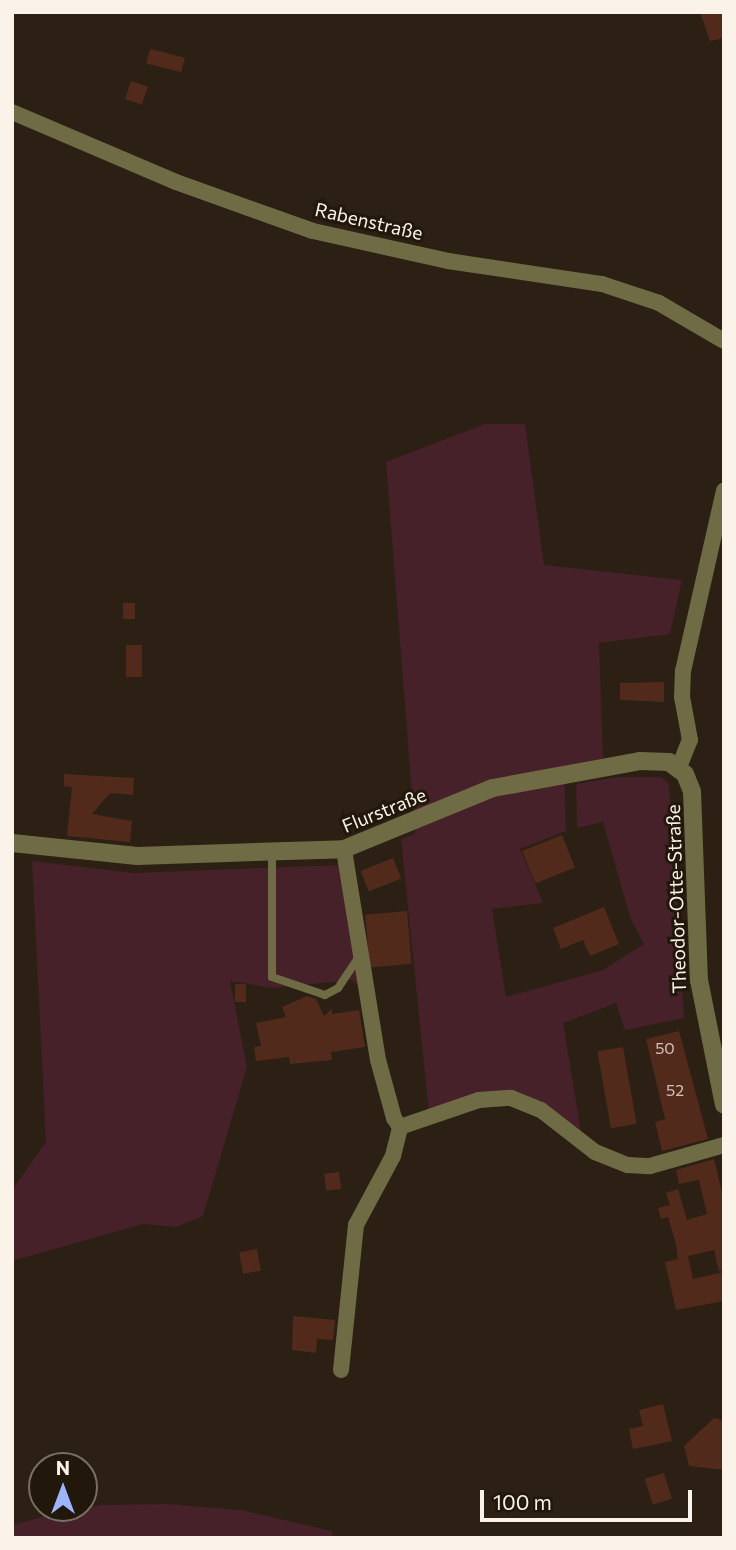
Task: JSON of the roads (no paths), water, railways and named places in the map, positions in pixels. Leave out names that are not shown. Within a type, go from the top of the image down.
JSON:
[{"type":"street","name":"Rabenstraße","points":[[12,112],[55,127],[162,176],[313,231],[448,261],[602,284],[659,303],[724,341]]},
{"type":"street","points":[[679,767],[690,740],[682,697],[682,671],[724,491]]},
{"type":"street","name":"Flurstraße","points":[[12,844],[137,856],[344,849],[511,783],[640,761],[679,767]]},
{"type":"street","name":"Theodor-Otte-Straße","points":[[679,767],[692,791],[701,999],[724,1105]]},
{"type":"street","points":[[341,1370],[356,1225],[393,1156],[400,1127],[394,1118],[378,1060],[344,849]]},
{"type":"street","points":[[400,1127],[479,1100],[511,1098],[541,1110],[595,1152],[628,1165],[650,1166],[724,1145]]},
{"type":"lane","points":[[272,853],[272,977],[325,995],[338,988],[360,955]]}]
